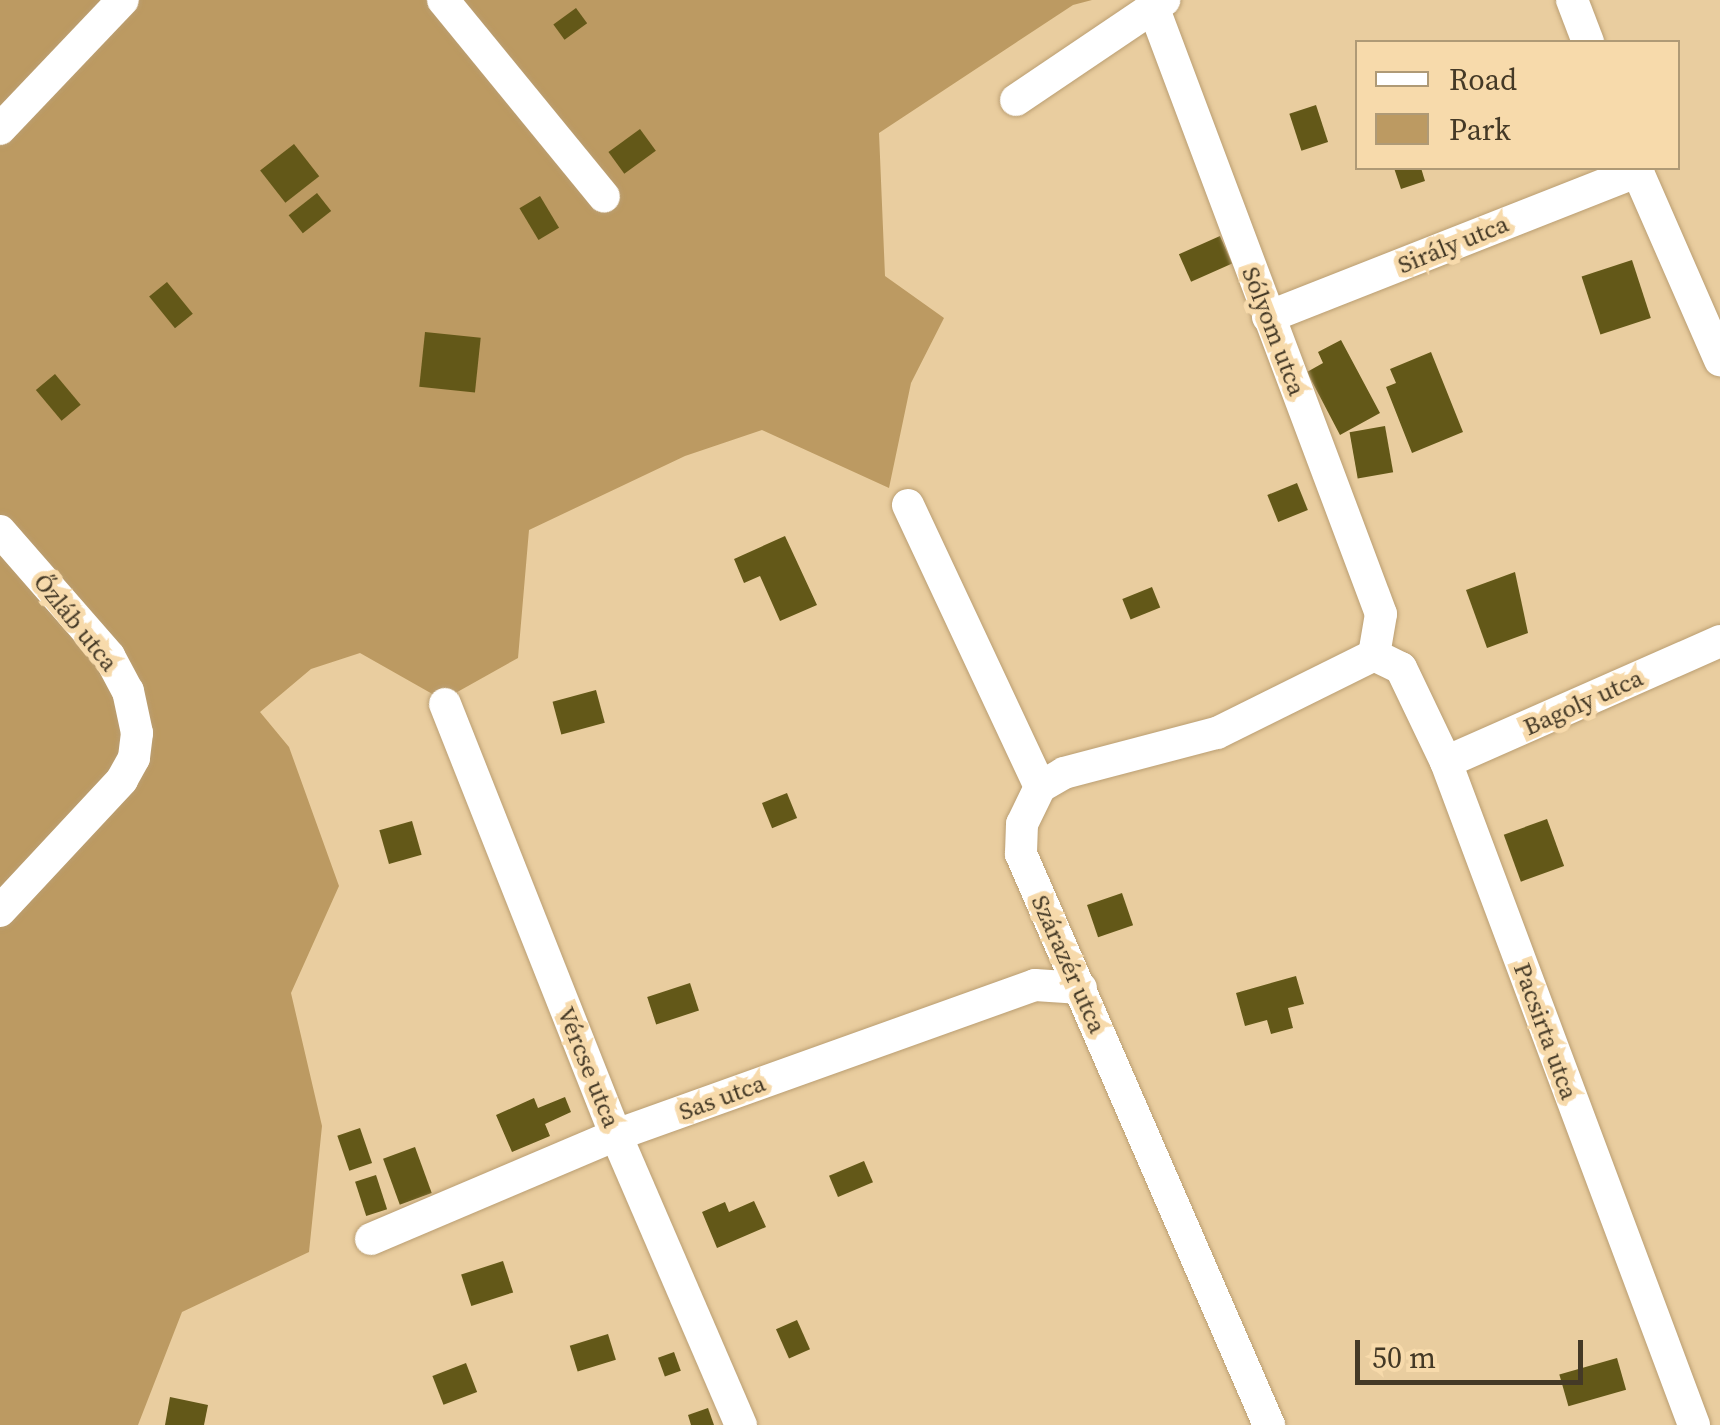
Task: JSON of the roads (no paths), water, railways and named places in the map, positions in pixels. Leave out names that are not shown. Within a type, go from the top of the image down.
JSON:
[{"type":"street","points":[[0,129],[122,0]]},
{"type":"street","points":[[443,0],[604,197]]},
{"type":"street","points":[[1572,0],[1587,40]]},
{"type":"street","points":[[1016,100],[1159,5]]},
{"type":"street","name":"Sólyom utca","points":[[1159,5],[1268,317],[1381,614],[1374,655]]},
{"type":"street","name":"Sirály utca","points":[[1268,317],[1635,170]]},
{"type":"street","points":[[1637,170],[1720,360]]},
{"type":"street","points":[[908,505],[1040,788],[1064,773],[1217,733],[1374,655]]},
{"type":"street","name":"Őzláb utca","points":[[0,532],[108,656],[128,691],[137,732],[134,758],[122,780],[0,911]]},
{"type":"street","name":"Bagoly utca","points":[[1446,762],[1720,642]]},
{"type":"street","name":"Pacsirta utca","points":[[1374,655],[1401,668],[1446,762],[1694,1425]]},
{"type":"street","name":"Vércse utca","points":[[445,704],[616,1135],[741,1425]]},
{"type":"street","name":"Szárazér utca","points":[[1040,788],[1022,824],[1021,854],[1269,1425]]},
{"type":"street","name":"Sas utca","points":[[372,1239],[616,1135],[1036,984],[1080,988]]}]
